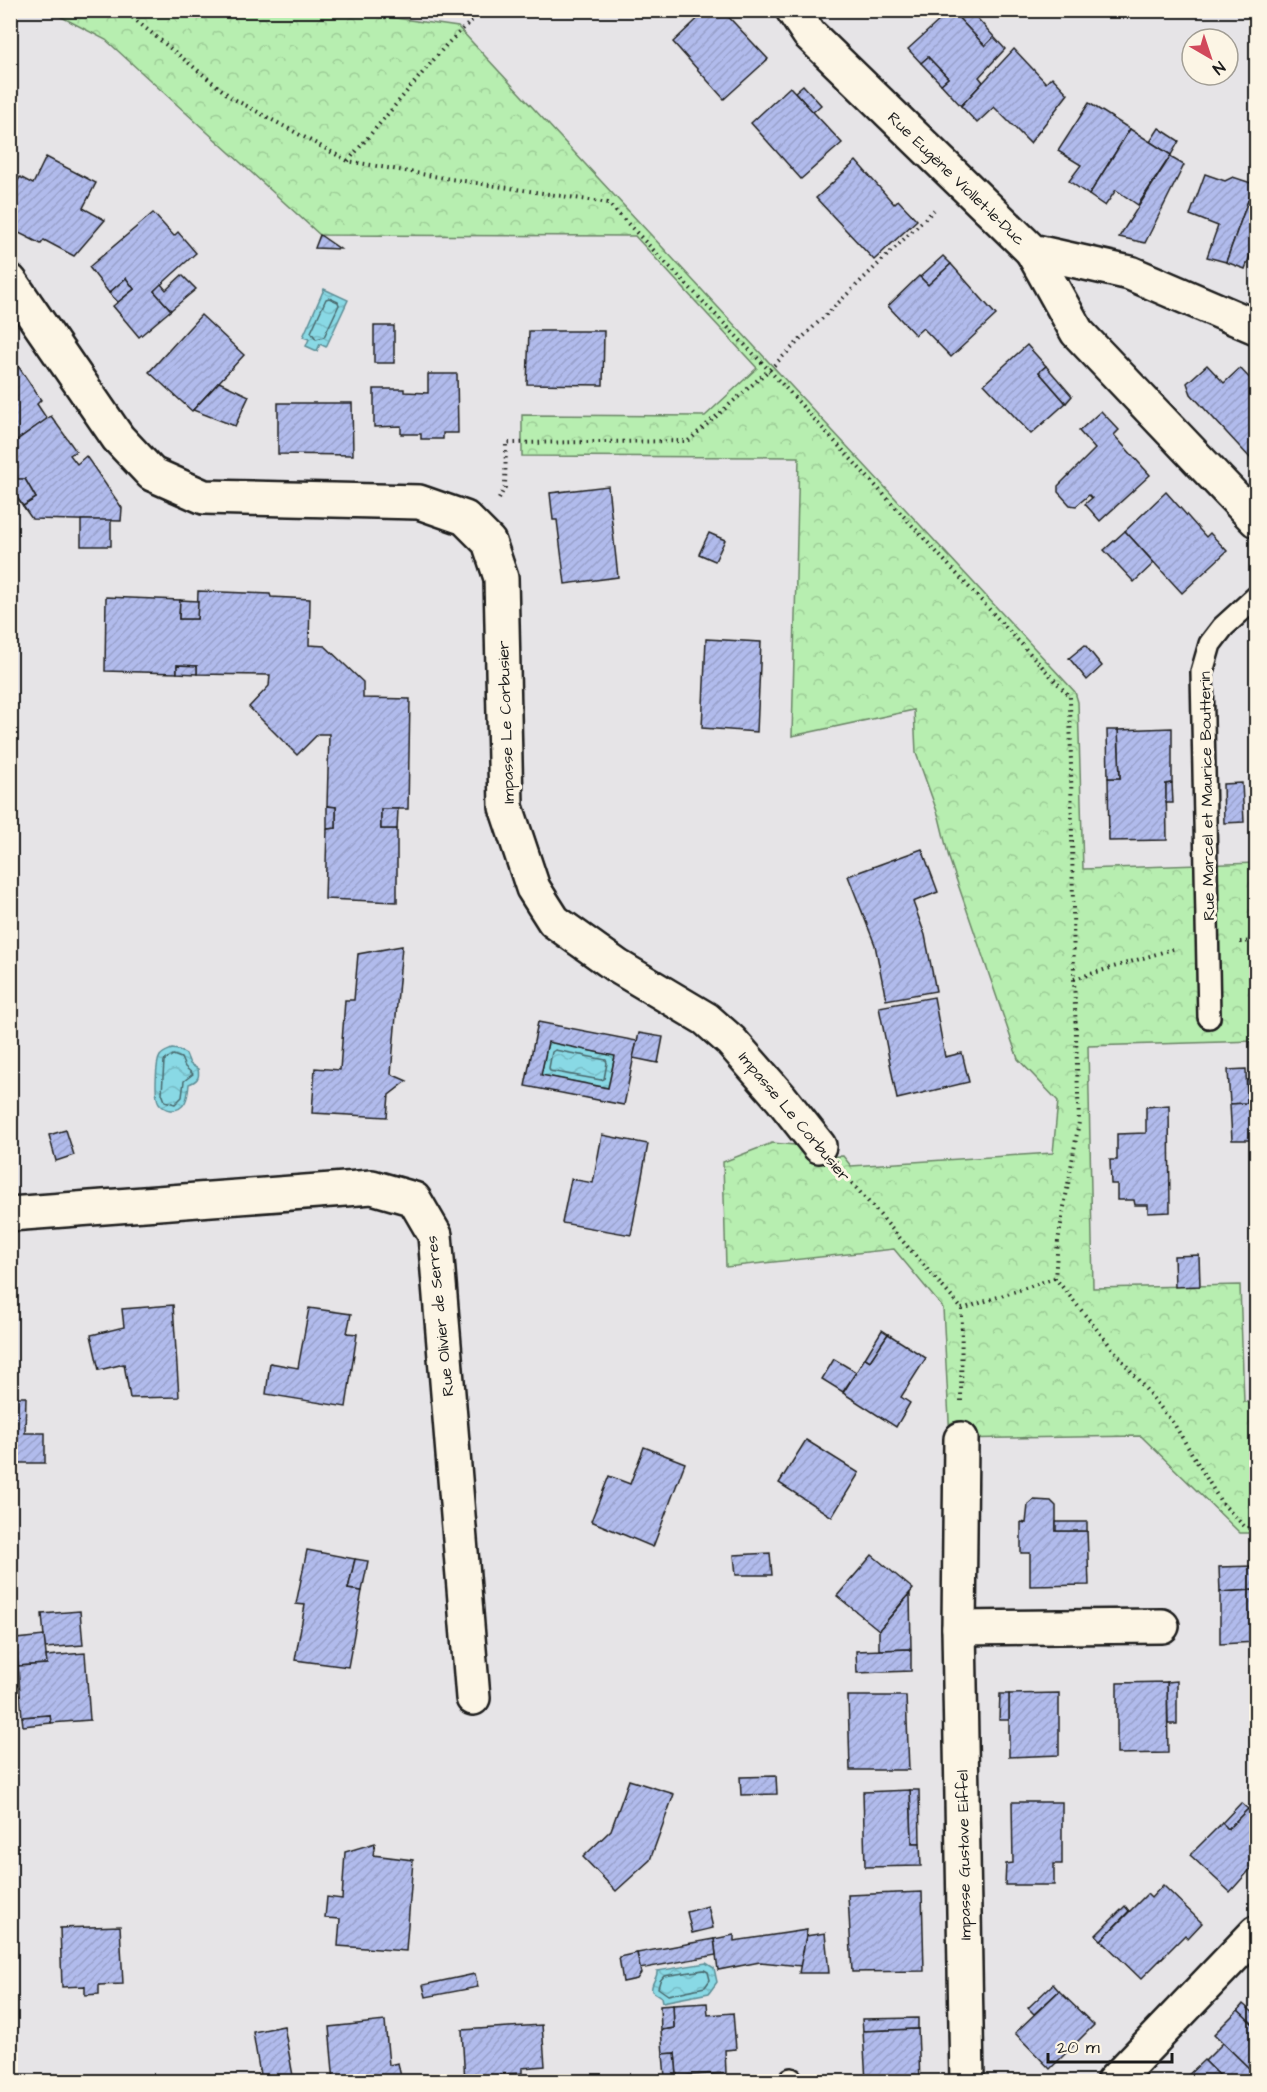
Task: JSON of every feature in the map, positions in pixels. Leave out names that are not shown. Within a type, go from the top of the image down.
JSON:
[{"type":"street","name":"Rue Eugène Viollet-le-Duc","points":[[793,10],[809,34],[1032,251],[1130,273],[1257,327]]},
{"type":"street","points":[[1032,251],[1077,332],[1257,520]]},
{"type":"street","name":"Impasse Le Corbusier","points":[[10,281],[118,438],[152,474],[204,497],[419,502],[465,518],[489,542],[501,578],[506,807],[533,888],[554,921],[616,966],[706,1019],[731,1041],[819,1146]]},
{"type":"street","name":"Rue Olivier de Serres","points":[[10,1214],[372,1187],[414,1199],[435,1235],[473,1698]]},
{"type":"street","name":"Impasse Gustave Eiffel","points":[[961,1439],[959,1628],[967,2082]]},
{"type":"street","points":[[959,1628],[1162,1626]]},
{"type":"street","points":[[1113,2082],[1257,1933]]},
{"type":"lane","name":"Rue Marcel et Maurice Boutterin","points":[[1209,1017],[1202,672],[1209,644],[1223,627],[1257,597]]},
{"type":"path","points":[[123,10],[232,98],[348,162],[608,203],[769,370],[1070,697],[1074,979],[1079,1122],[1058,1241],[1055,1278],[1174,1424],[1221,1502],[1246,1528],[1257,1528]]},
{"type":"path","points":[[348,162],[447,44],[483,10]]},
{"type":"path","points":[[481,535],[505,487],[506,443],[688,441],[769,370],[963,183]]},
{"type":"path","points":[[1074,979],[1180,946],[1208,943]]},
{"type":"path","name":"Impasse Le Corbusier","points":[[819,1146],[962,1309]]},
{"type":"path","points":[[961,1439],[962,1309],[1055,1278]]},
{"type":"green space","points":[[50,11],[347,11],[458,27],[1075,692],[1078,702],[1083,869],[1256,863],[1256,1041],[1088,1046],[1093,1288],[1240,1285],[1244,1402],[1256,1402],[1256,1533],[1240,1533],[1141,1436],[950,1439],[943,1308],[894,1249],[726,1267],[723,1162],[772,1143],[795,1145],[815,1157],[843,1156],[851,1166],[1053,1153],[1058,1101],[1018,1059],[949,858],[939,817],[916,753],[914,710],[792,736],[799,457],[522,456],[522,415],[705,416],[757,368],[635,236],[320,235],[106,40]]},
{"type":"water","points":[[324,289],[348,300],[326,347],[320,344],[317,351],[306,346],[309,339],[303,337]]},
{"type":"water","points":[[548,1042],[615,1056],[608,1088],[541,1075]]},
{"type":"water","points":[[172,1049],[186,1054],[190,1064],[198,1069],[199,1075],[189,1084],[183,1106],[175,1110],[164,1108],[159,1103],[156,1094],[157,1065],[160,1056]]},
{"type":"water","points":[[706,1963],[714,1968],[717,1982],[709,1993],[662,2002],[661,1997],[652,1991],[657,1971]]},
{"type":"building","points":[[707,10],[722,10],[768,59],[724,99],[673,42]]},
{"type":"building","points":[[951,10],[970,10],[994,37],[985,46]]},
{"type":"building","points":[[951,10],[985,46],[994,37],[1005,49],[979,77],[983,82],[961,106],[941,84],[948,78],[928,57],[921,63],[908,49]]},
{"type":"building","points":[[1014,49],[1046,83],[1052,77],[1068,94],[1030,143],[994,107],[977,123],[961,106]]},
{"type":"building","points":[[928,57],[948,78],[941,84],[921,63]]},
{"type":"building","points":[[803,85],[821,105],[813,112],[795,92]]},
{"type":"building","points":[[790,87],[842,143],[801,179],[751,123]]},
{"type":"building","points":[[1089,103],[1130,129],[1089,195],[1069,181],[1081,165],[1058,151]]},
{"type":"building","points":[[1256,127],[1256,146],[1251,144]]},
{"type":"building","points":[[1159,128],[1179,141],[1171,155],[1150,142]]},
{"type":"building","points":[[1130,129],[1171,155],[1138,205],[1116,190],[1105,206],[1089,195]]},
{"type":"building","points":[[46,157],[96,183],[83,208],[105,220],[74,256],[44,240],[41,244],[15,231],[18,226],[10,222],[10,196],[20,177],[33,184]]},
{"type":"building","points":[[1170,157],[1184,165],[1145,243],[1119,237]]},
{"type":"building","points":[[856,161],[894,204],[898,200],[917,220],[874,260],[816,198]]},
{"type":"building","points":[[1205,174],[1225,181],[1233,177],[1254,184],[1226,262],[1207,257],[1218,226],[1190,215]]},
{"type":"building","points":[[1254,184],[1256,185],[1256,240],[1245,269],[1226,262]]},
{"type":"building","points":[[153,213],[174,236],[178,232],[196,253],[154,291],[171,310],[139,337],[113,306],[134,289],[126,278],[109,293],[89,267]]},
{"type":"building","points":[[320,235],[340,249],[315,248]]},
{"type":"building","points":[[943,256],[951,264],[928,285],[920,277]]},
{"type":"building","points":[[951,264],[996,315],[951,357],[923,328],[915,335],[888,306],[919,276],[928,285]]},
{"type":"building","points":[[182,275],[196,289],[171,310],[154,291],[161,284],[166,290]]},
{"type":"building","points":[[126,278],[134,289],[118,302],[109,293]]},
{"type":"building","points":[[201,315],[244,355],[192,411],[149,372]]},
{"type":"building","points":[[374,326],[394,326],[394,363],[374,363]]},
{"type":"building","points":[[529,331],[604,331],[603,385],[527,384]]},
{"type":"building","points":[[1027,345],[1046,366],[1039,372],[1066,403],[1031,434],[984,384]]},
{"type":"building","points":[[10,354],[41,400],[37,404],[47,419],[10,445]]},
{"type":"building","points":[[1207,365],[1224,383],[1240,368],[1256,385],[1256,454],[1251,459],[1191,394],[1187,383]]},
{"type":"building","points":[[1046,366],[1072,396],[1066,403],[1039,372]]},
{"type":"building","points":[[428,374],[457,374],[458,433],[443,433],[443,439],[421,439],[421,434],[401,434],[401,426],[374,427],[374,389],[404,389],[404,392],[428,393]]},
{"type":"building","points":[[219,382],[249,396],[235,426],[193,410]]},
{"type":"building","points":[[278,403],[352,403],[353,455],[278,454]]},
{"type":"building","points":[[1101,411],[1119,430],[1114,435],[1150,475],[1100,521],[1085,504],[1092,498],[1089,495],[1076,506],[1070,505],[1058,492],[1058,486],[1095,449],[1079,431]]},
{"type":"building","points":[[51,416],[76,451],[70,455],[77,464],[86,456],[122,508],[121,521],[32,519],[23,506],[36,498],[25,479],[10,479],[10,445]]},
{"type":"building","points":[[10,479],[25,479],[36,498],[23,506],[10,487]]},
{"type":"building","points":[[608,486],[618,577],[565,584],[557,520],[553,520],[550,493]]},
{"type":"building","points":[[1166,492],[1206,537],[1210,533],[1227,551],[1182,593],[1125,531]]},
{"type":"building","points":[[81,520],[111,520],[111,546],[81,546]]},
{"type":"building","points":[[1125,531],[1154,563],[1134,582],[1104,550]]},
{"type":"building","points":[[709,533],[725,540],[715,561],[699,554]]},
{"type":"building","points":[[198,591],[270,594],[271,597],[310,599],[309,645],[325,646],[363,682],[363,698],[410,699],[408,809],[381,809],[381,829],[397,829],[397,902],[325,899],[327,829],[336,828],[336,807],[327,806],[329,734],[318,734],[297,755],[249,707],[269,686],[270,675],[197,674],[197,666],[177,665],[177,673],[105,671],[106,597],[180,600],[179,619],[197,619]]},
{"type":"building","points":[[180,600],[198,601],[197,619],[179,619]]},
{"type":"building","points":[[706,639],[761,642],[757,732],[702,728]]},
{"type":"building","points":[[1085,645],[1102,666],[1087,680],[1069,658]]},
{"type":"building","points":[[177,665],[197,666],[197,674],[177,673]]},
{"type":"building","points":[[1172,728],[1172,783],[1166,784],[1167,840],[1109,841],[1108,778],[1120,778],[1118,730]]},
{"type":"building","points":[[1107,730],[1118,730],[1120,778],[1108,778]]},
{"type":"building","points":[[1256,773],[1256,828],[1254,828],[1252,774]]},
{"type":"building","points":[[1172,783],[1173,803],[1166,803],[1166,784]]},
{"type":"building","points":[[1242,783],[1244,822],[1224,823],[1223,784]]},
{"type":"building","points":[[327,806],[336,807],[336,828],[327,829]]},
{"type":"building","points":[[381,809],[398,809],[397,829],[381,829]]},
{"type":"building","points":[[922,849],[938,892],[913,902],[925,935],[936,991],[886,1000],[875,945],[848,876]]},
{"type":"building","points":[[402,946],[391,1074],[407,1081],[389,1095],[387,1117],[312,1113],[315,1068],[340,1070],[345,1000],[354,1000],[358,954]]},
{"type":"building","points":[[934,997],[945,1057],[962,1053],[969,1082],[897,1099],[879,1007]]},
{"type":"building","points":[[538,1022],[637,1041],[624,1105],[525,1086]],"holes":[[[548,1042],[615,1056],[608,1088],[541,1075]]]},
{"type":"building","points":[[639,1033],[663,1037],[658,1063],[633,1058]]},
{"type":"building","points":[[1246,1069],[1247,1103],[1230,1104],[1228,1070]]},
{"type":"building","points":[[1256,1079],[1256,1140],[1232,1140],[1230,1104],[1247,1103],[1247,1080]]},
{"type":"building","points":[[1169,1105],[1170,1212],[1148,1213],[1148,1205],[1135,1205],[1134,1200],[1117,1200],[1117,1184],[1111,1184],[1110,1160],[1117,1160],[1117,1134],[1146,1133],[1146,1107]]},
{"type":"building","points":[[66,1130],[74,1155],[56,1161],[49,1135]]},
{"type":"building","points":[[602,1135],[648,1144],[631,1235],[562,1223],[571,1179],[593,1183]]},
{"type":"building","points":[[1199,1255],[1200,1286],[1175,1287],[1174,1256]]},
{"type":"building","points":[[173,1305],[179,1397],[130,1398],[124,1364],[99,1370],[91,1335],[124,1327],[122,1309]]},
{"type":"building","points":[[309,1308],[351,1314],[347,1333],[357,1334],[346,1407],[266,1394],[270,1363],[298,1368]]},
{"type":"building","points":[[882,1330],[888,1334],[870,1361],[865,1358]]},
{"type":"building","points":[[888,1334],[926,1358],[901,1397],[910,1403],[896,1427],[843,1393],[865,1358],[870,1361]]},
{"type":"building","points":[[834,1359],[856,1372],[843,1392],[822,1379]]},
{"type":"building","points":[[10,1395],[13,1397],[12,1456],[10,1456]]},
{"type":"building","points":[[13,1397],[26,1397],[25,1433],[45,1433],[45,1463],[12,1463]]},
{"type":"building","points":[[806,1440],[859,1473],[832,1517],[779,1483]]},
{"type":"building","points":[[644,1447],[685,1463],[653,1547],[591,1521],[609,1476],[630,1484]]},
{"type":"building","points":[[1034,1500],[1051,1501],[1056,1506],[1056,1531],[1087,1531],[1089,1585],[1030,1586],[1030,1553],[1021,1553],[1021,1522],[1026,1523],[1028,1505]]},
{"type":"building","points":[[1056,1522],[1087,1522],[1087,1531],[1056,1531]]},
{"type":"building","points":[[307,1550],[355,1559],[348,1589],[362,1591],[348,1667],[295,1660],[305,1605],[296,1604]]},
{"type":"building","points":[[770,1553],[772,1575],[736,1575],[734,1555]]},
{"type":"building","points":[[872,1555],[913,1589],[879,1630],[837,1596]]},
{"type":"building","points":[[355,1559],[368,1561],[362,1591],[348,1589]]},
{"type":"building","points":[[1254,1566],[1256,1590],[1220,1592],[1219,1567]]},
{"type":"building","points":[[1256,1590],[1256,1642],[1220,1644],[1220,1592]]},
{"type":"building","points":[[910,1594],[911,1649],[879,1650],[879,1630]]},
{"type":"building","points":[[80,1611],[83,1645],[45,1648],[42,1614]]},
{"type":"building","points":[[44,1636],[47,1664],[18,1666],[16,1639]]},
{"type":"building","points":[[911,1649],[911,1671],[857,1673],[856,1651]]},
{"type":"building","points":[[85,1653],[90,1720],[51,1723],[50,1715],[22,1717],[18,1666],[47,1664],[46,1656]]},
{"type":"building","points":[[1177,1681],[1177,1724],[1168,1724],[1167,1682]]},
{"type":"building","points":[[1167,1682],[1168,1753],[1117,1754],[1117,1683]]},
{"type":"building","points":[[1059,1693],[1059,1755],[1009,1757],[1009,1694]]},
{"type":"building","points":[[1000,1694],[1009,1694],[1009,1720],[999,1720]]},
{"type":"building","points":[[848,1696],[906,1696],[909,1770],[850,1770]]},
{"type":"building","points":[[50,1715],[51,1723],[23,1726],[22,1717]]},
{"type":"building","points":[[776,1776],[777,1794],[741,1795],[740,1777]]},
{"type":"building","points":[[629,1780],[674,1794],[650,1860],[616,1891],[583,1857],[611,1830]]},
{"type":"building","points":[[910,1790],[919,1790],[920,1843],[912,1843]]},
{"type":"building","points":[[910,1790],[912,1843],[920,1843],[921,1866],[865,1867],[863,1792]]},
{"type":"building","points":[[1012,1802],[1062,1802],[1062,1864],[1054,1864],[1054,1885],[1005,1885],[1006,1864],[1013,1863]]},
{"type":"building","points":[[1241,1803],[1248,1809],[1228,1829],[1222,1823]]},
{"type":"building","points":[[1248,1809],[1256,1817],[1256,1863],[1230,1892],[1190,1855],[1222,1823],[1228,1829]]},
{"type":"building","points":[[375,1843],[373,1855],[413,1860],[406,1951],[338,1946],[340,1919],[325,1918],[327,1897],[342,1899],[345,1852]]},
{"type":"building","points":[[1163,1885],[1202,1923],[1188,1938],[1185,1935],[1141,1979],[1101,1940],[1147,1894],[1151,1898]]},
{"type":"building","points":[[922,1892],[924,1971],[852,1972],[848,1895]]},
{"type":"building","points":[[708,1906],[713,1928],[692,1933],[687,1912]]},
{"type":"building","points":[[1125,1906],[1129,1911],[1101,1940],[1096,1935]]},
{"type":"building","points":[[120,1926],[123,1984],[99,1985],[99,1994],[85,1995],[85,1986],[62,1987],[60,1928]]},
{"type":"building","points":[[807,1930],[801,1966],[760,1962],[718,1970],[714,1939],[734,1935],[734,1941]]},
{"type":"building","points":[[825,1933],[829,1973],[799,1973],[806,1936]]},
{"type":"building","points":[[714,1939],[716,1955],[640,1969],[637,1953]]},
{"type":"building","points":[[637,1953],[641,1973],[637,1979],[623,1982],[619,1957]]},
{"type":"building","points":[[475,1974],[478,1987],[426,1997],[423,1985]]},
{"type":"building","points":[[1053,1984],[1059,1991],[1034,2014],[1028,2008]]},
{"type":"building","points":[[1059,1991],[1094,2025],[1050,2069],[1015,2033]]},
{"type":"building","points":[[707,2003],[708,2015],[733,2013],[736,2049],[725,2050],[726,2073],[677,2076],[675,2053],[663,2054],[661,2030],[674,2028],[673,2005]]},
{"type":"building","points":[[1243,2004],[1256,2015],[1255,2026],[1238,2010]]},
{"type":"building","points":[[673,2005],[674,2028],[661,2030],[660,2006]]},
{"type":"building","points":[[1238,2010],[1255,2026],[1256,2024],[1256,2075],[1214,2034]]},
{"type":"building","points":[[918,2018],[918,2029],[863,2031],[862,2019]]},
{"type":"building","points":[[385,2021],[389,2065],[398,2063],[401,2077],[391,2078],[391,2082],[334,2082],[329,2027]]},
{"type":"building","points":[[542,2025],[545,2066],[522,2068],[522,2073],[500,2074],[500,2082],[465,2082],[462,2030]]},
{"type":"building","points":[[284,2026],[293,2076],[261,2081],[253,2032]]},
{"type":"building","points":[[918,2029],[920,2082],[866,2082],[863,2031]]},
{"type":"building","points":[[1223,2043],[1255,2074],[1248,2082],[1226,2082],[1205,2061]]},
{"type":"building","points":[[675,2053],[677,2076],[665,2077],[663,2054]]},
{"type":"building","points":[[1204,2060],[1226,2082],[1181,2082]]}]
